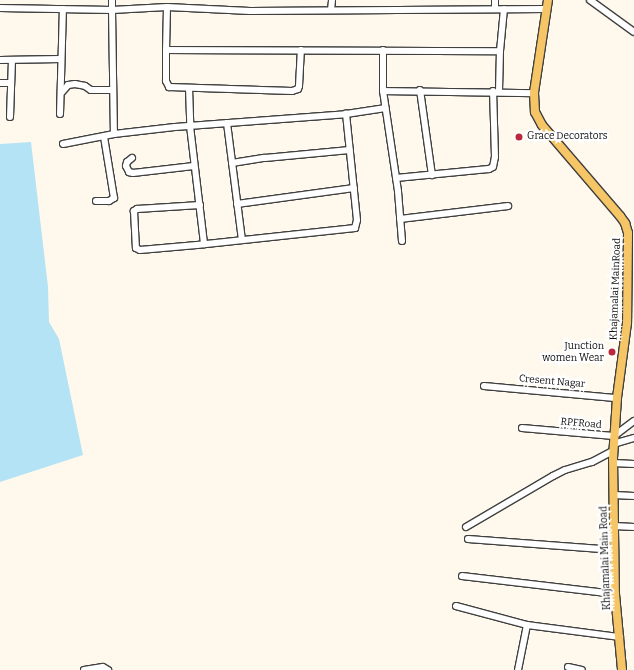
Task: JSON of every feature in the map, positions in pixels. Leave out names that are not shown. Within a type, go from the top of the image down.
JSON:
[{"type":"main road","name":"Khajamalai MainRoad","points":[[548,0],[534,93],[535,112],[542,125],[604,197],[627,228],[626,323],[613,444]]},
{"type":"main road","name":"Khajamalai Main Road","points":[[613,444],[616,594],[622,670]]},
{"type":"street","points":[[112,0],[114,134]]},
{"type":"street","points":[[331,10],[332,0]]},
{"type":"street","points":[[495,0],[495,9]]},
{"type":"street","points":[[590,0],[634,32]]},
{"type":"street","points":[[167,7],[166,85],[173,88],[296,90],[299,86],[301,50]]},
{"type":"street","points":[[0,8],[112,10],[167,7],[250,10],[546,9]]},
{"type":"street","points":[[60,114],[62,92],[61,59],[63,9]]},
{"type":"street","points":[[396,178],[489,169],[493,167],[496,91],[504,9]]},
{"type":"street","points":[[166,50],[500,51]]},
{"type":"street","points":[[383,50],[383,91],[396,178],[402,241]]},
{"type":"street","points":[[0,60],[61,59]]},
{"type":"street","points":[[10,117],[12,60]]},
{"type":"street","points":[[0,83],[11,83]]},
{"type":"street","points":[[62,92],[68,85],[75,84],[85,86],[91,90],[113,90]]},
{"type":"street","points":[[189,88],[190,126],[204,244]]},
{"type":"street","points":[[420,90],[432,175]]},
{"type":"street","points":[[383,91],[496,91],[534,93]]},
{"type":"street","points":[[63,144],[114,134],[190,126],[346,114],[386,108]]},
{"type":"street","points":[[200,205],[137,209],[134,211],[136,248],[140,250],[355,228],[357,220],[346,114]]},
{"type":"street","points":[[227,123],[242,240]]},
{"type":"street","points":[[96,201],[109,201],[114,198],[104,137]]},
{"type":"street","points":[[232,163],[265,158],[308,156],[350,150]]},
{"type":"street","points":[[132,158],[127,162],[126,166],[129,172],[194,166]]},
{"type":"street","points":[[237,204],[354,188]]},
{"type":"street","points":[[400,219],[508,206]]},
{"type":"street","name":"Cresent Nagar","points":[[484,386],[617,398]]},
{"type":"street","name":"RPFRoad","points":[[522,428],[613,444],[634,421]]},
{"type":"street","points":[[466,526],[559,473],[592,462],[613,444],[634,438]]},
{"type":"street","points":[[613,463],[634,464]]},
{"type":"street","points":[[614,495],[634,496]]},
{"type":"street","points":[[614,526],[634,527]]},
{"type":"street","points":[[468,539],[615,550]]},
{"type":"street","points":[[462,576],[616,594]]},
{"type":"street","points":[[456,606],[527,625],[620,637]]},
{"type":"street","points":[[518,670],[527,625]]},
{"type":"street","points":[[568,667],[582,670]]},
{"type":"street","points":[[84,670],[102,668],[108,670]]},
{"type":"water","points":[[31,142],[48,287],[49,322],[59,339],[83,455],[0,482],[0,144]]},
{"type":"place","name":"Grace Decorators","points":[[519,137]]},
{"type":"place","name":"Junction women Wear","points":[[612,352]]}]
